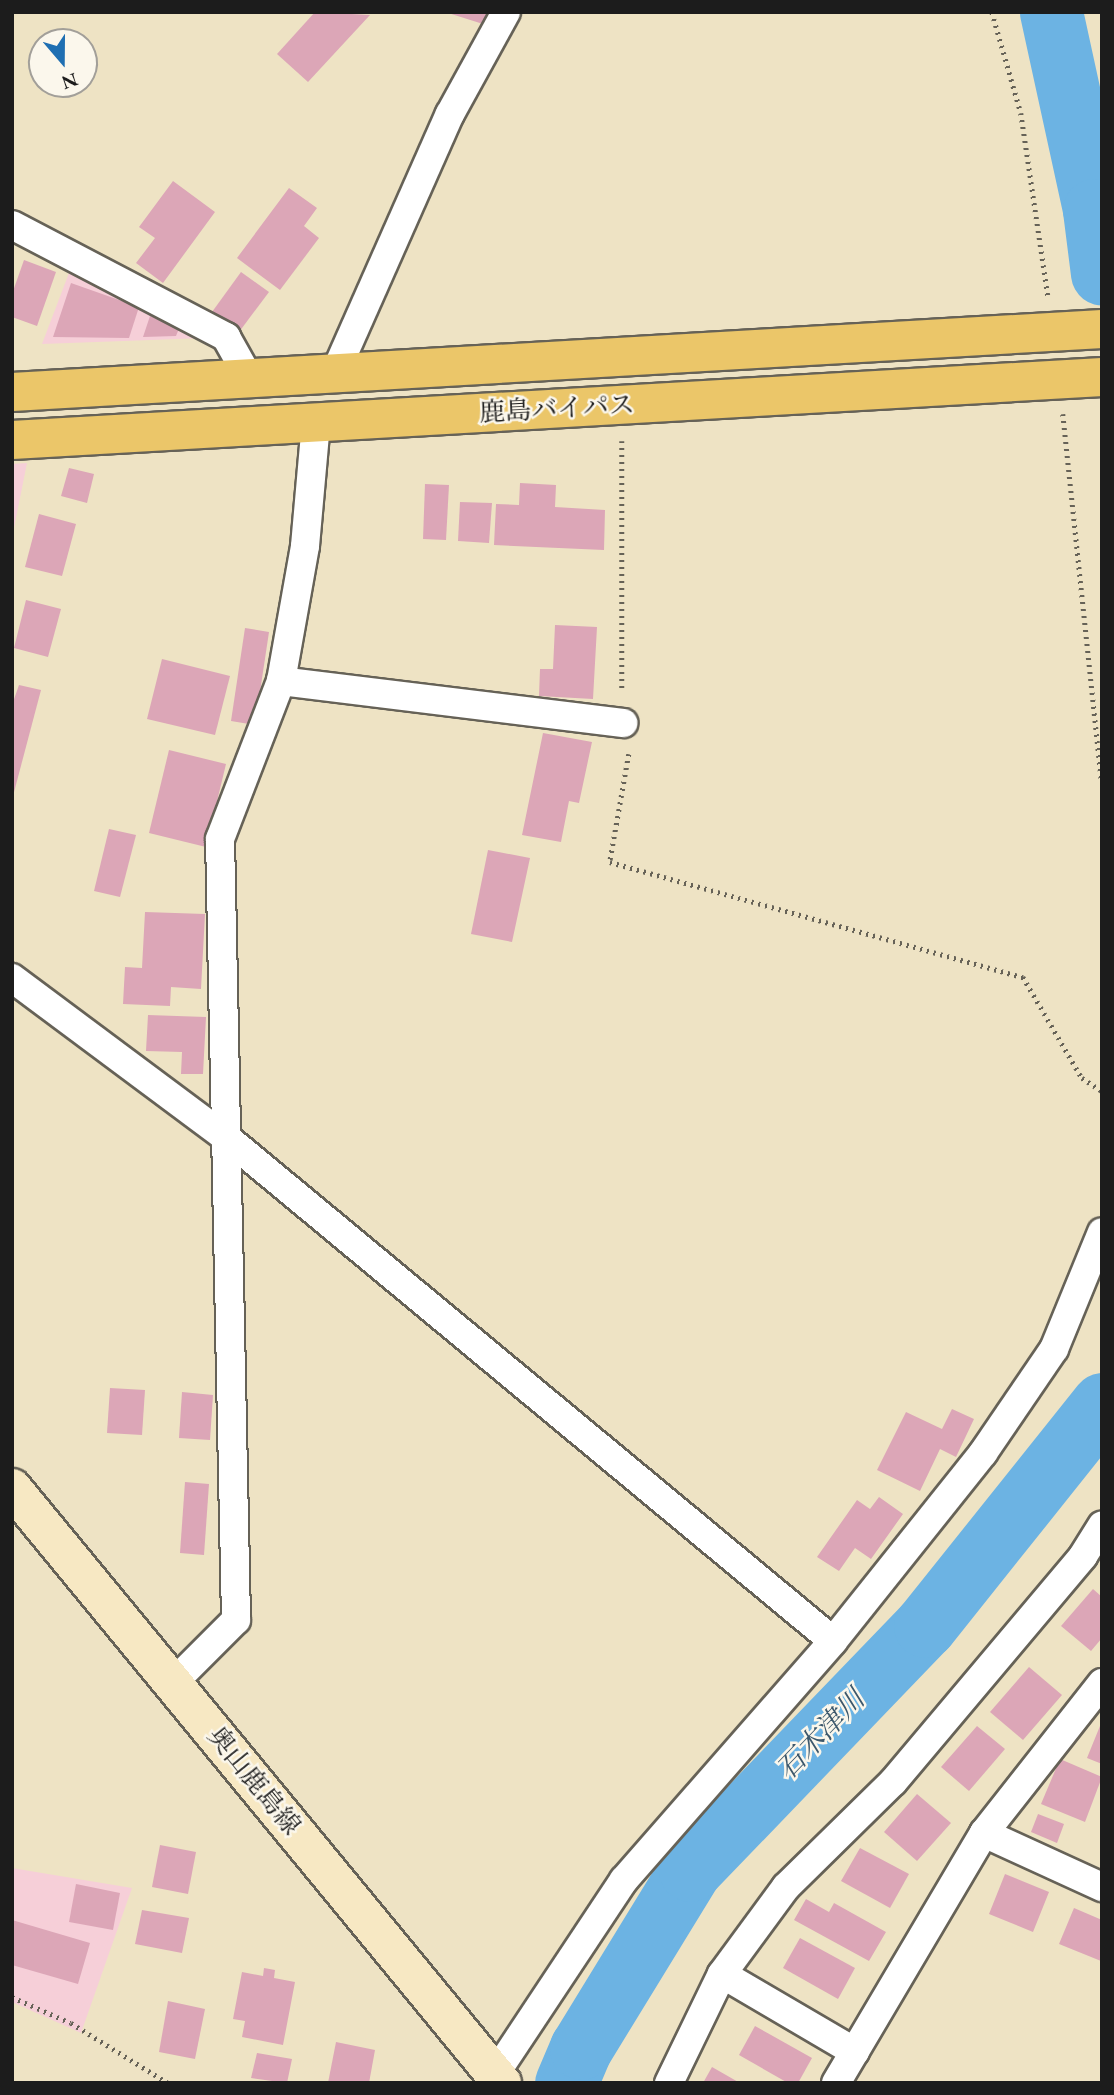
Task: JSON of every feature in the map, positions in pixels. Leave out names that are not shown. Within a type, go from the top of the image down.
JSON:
[{"type":"highway","name":"鹿島バイパス","points":[[12,392],[1102,329]]},
{"type":"highway","name":"鹿島バイパス","points":[[12,440],[1102,376]]},
{"type":"main road","name":"奥山鹿島線","points":[[12,1488],[498,2078]]},
{"type":"street","points":[[335,373],[450,114],[506,12]]},
{"type":"street","points":[[12,225],[226,337],[249,378]]},
{"type":"street","points":[[173,1682],[236,1620],[220,839],[281,681],[305,546],[316,423]]},
{"type":"street","points":[[281,681],[623,723]]},
{"type":"street","points":[[12,978],[228,1139],[834,1640]]},
{"type":"street","points":[[498,2078],[624,1880],[834,1640],[982,1453],[1054,1349],[1102,1233]]},
{"type":"street","points":[[669,2083],[722,1974],[786,1887],[893,1782],[1093,1560],[1102,1526]]},
{"type":"street","points":[[836,2083],[984,1833],[1102,1683]]},
{"type":"street","points":[[984,1833],[1102,1887]]},
{"type":"street","points":[[722,1974],[855,2052]]},
{"type":"path","points":[[992,12],[1021,113],[1053,331]]},
{"type":"path","points":[[1057,379],[1102,782]]},
{"type":"path","points":[[624,405],[619,482],[623,723],[630,749],[610,862],[1023,977],[1082,1078],[1102,1091]]},
{"type":"path","points":[[12,1997],[71,2023],[168,2083]]},
{"type":"shaded area","points":[[72,265],[205,338],[42,344]]},
{"type":"shaded area","points":[[27,463],[12,538],[12,464]]},
{"type":"shaded area","points":[[12,1868],[132,1888],[81,2033],[12,2002]]},
{"type":"building","points":[[315,12],[370,15],[308,82],[277,54]]},
{"type":"building","points":[[445,12],[487,12],[483,24]]},
{"type":"building","points":[[173,181],[215,212],[163,283],[136,263],[155,238],[139,227]]},
{"type":"building","points":[[289,188],[317,208],[304,226],[319,238],[280,290],[237,258]]},
{"type":"building","points":[[24,260],[56,272],[37,326],[12,317],[12,294]]},
{"type":"building","points":[[241,272],[269,292],[239,332],[212,312]]},
{"type":"building","points":[[71,283],[139,307],[129,338],[53,337]]},
{"type":"building","points":[[150,316],[180,326],[176,336],[143,337]]},
{"type":"building","points":[[69,468],[94,474],[87,503],[61,496]]},
{"type":"building","points":[[520,483],[556,485],[555,507],[605,510],[604,550],[494,545],[496,504],[519,505]]},
{"type":"building","points":[[425,484],[449,485],[446,540],[423,539]]},
{"type":"building","points":[[460,502],[492,503],[489,543],[458,541]]},
{"type":"building","points":[[39,514],[76,524],[62,576],[25,567]]},
{"type":"building","points":[[26,600],[61,609],[48,657],[14,648]]},
{"type":"building","points":[[555,625],[597,627],[593,699],[539,696],[540,669],[553,669]]},
{"type":"building","points":[[245,628],[269,632],[255,725],[231,721]]},
{"type":"building","points":[[162,659],[230,676],[215,735],[147,719]]},
{"type":"building","points":[[19,685],[41,690],[13,796],[12,705]]},
{"type":"building","points":[[543,733],[592,742],[579,803],[569,801],[561,842],[522,835]]},
{"type":"building","points":[[169,750],[226,764],[206,847],[149,833]]},
{"type":"building","points":[[109,829],[136,835],[120,897],[94,891]]},
{"type":"building","points":[[488,850],[530,858],[512,942],[471,934]]},
{"type":"building","points":[[145,912],[205,914],[201,989],[171,987],[170,1006],[123,1004],[125,967],[142,968]]},
{"type":"building","points":[[148,1015],[206,1017],[203,1074],[181,1074],[182,1052],[146,1051]]},
{"type":"building","points":[[110,1388],[145,1390],[142,1435],[107,1433]]},
{"type":"building","points":[[182,1392],[213,1395],[210,1440],[179,1438]]},
{"type":"building","points":[[952,1409],[974,1419],[956,1457],[940,1449],[920,1491],[877,1470],[906,1412],[942,1429]]},
{"type":"building","points":[[185,1482],[209,1484],[204,1555],[180,1553]]},
{"type":"building","points":[[879,1497],[903,1514],[871,1559],[855,1548],[839,1571],[817,1557],[857,1500],[870,1509]]},
{"type":"building","points":[[1093,1589],[1102,1597],[1102,1638],[1091,1651],[1061,1626]]},
{"type":"building","points":[[1029,1667],[1062,1695],[1023,1740],[990,1712]]},
{"type":"building","points":[[1102,1721],[1102,1764],[1087,1758]]},
{"type":"building","points":[[977,1726],[1005,1749],[969,1791],[941,1767]]},
{"type":"building","points":[[1060,1759],[1102,1777],[1085,1822],[1041,1804]]},
{"type":"building","points":[[917,1794],[951,1823],[917,1861],[884,1832]]},
{"type":"building","points":[[1038,1814],[1064,1824],[1057,1843],[1031,1832]]},
{"type":"building","points":[[160,1845],[196,1852],[188,1894],[152,1887]]},
{"type":"building","points":[[860,1848],[909,1874],[890,1908],[841,1881]]},
{"type":"building","points":[[1005,1874],[1049,1892],[1033,1932],[989,1914]]},
{"type":"building","points":[[76,1884],[120,1893],[113,1930],[69,1922]]},
{"type":"building","points":[[806,1899],[829,1912],[834,1903],[886,1932],[869,1961],[794,1920]]},
{"type":"building","points":[[1074,1908],[1102,1920],[1101,1961],[1059,1944]]},
{"type":"building","points":[[142,1910],[189,1918],[182,1953],[135,1944]]},
{"type":"building","points":[[12,1920],[90,1943],[78,1984],[12,1965]]},
{"type":"building","points":[[800,1938],[855,1968],[838,1999],[783,1968]]},
{"type":"building","points":[[264,1968],[275,1970],[274,1978],[295,1982],[283,2045],[242,2037],[245,2021],[233,2019],[242,1972],[263,1976]]},
{"type":"building","points":[[168,2001],[205,2009],[195,2059],[159,2052]]},
{"type":"building","points":[[755,2026],[812,2058],[798,2083],[788,2083],[739,2055]]},
{"type":"building","points":[[336,2042],[375,2050],[369,2083],[328,2083]]},
{"type":"building","points":[[257,2053],[292,2059],[287,2083],[251,2078]]},
{"type":"building","points":[[712,2067],[740,2083],[703,2083]]},
{"type":"waterway","name":"石木津川","points":[[1051,12],[1094,210],[1102,273]]},
{"type":"waterway","name":"石木津川","points":[[566,2083],[581,2048],[690,1870],[925,1626],[1102,1404]]}]
